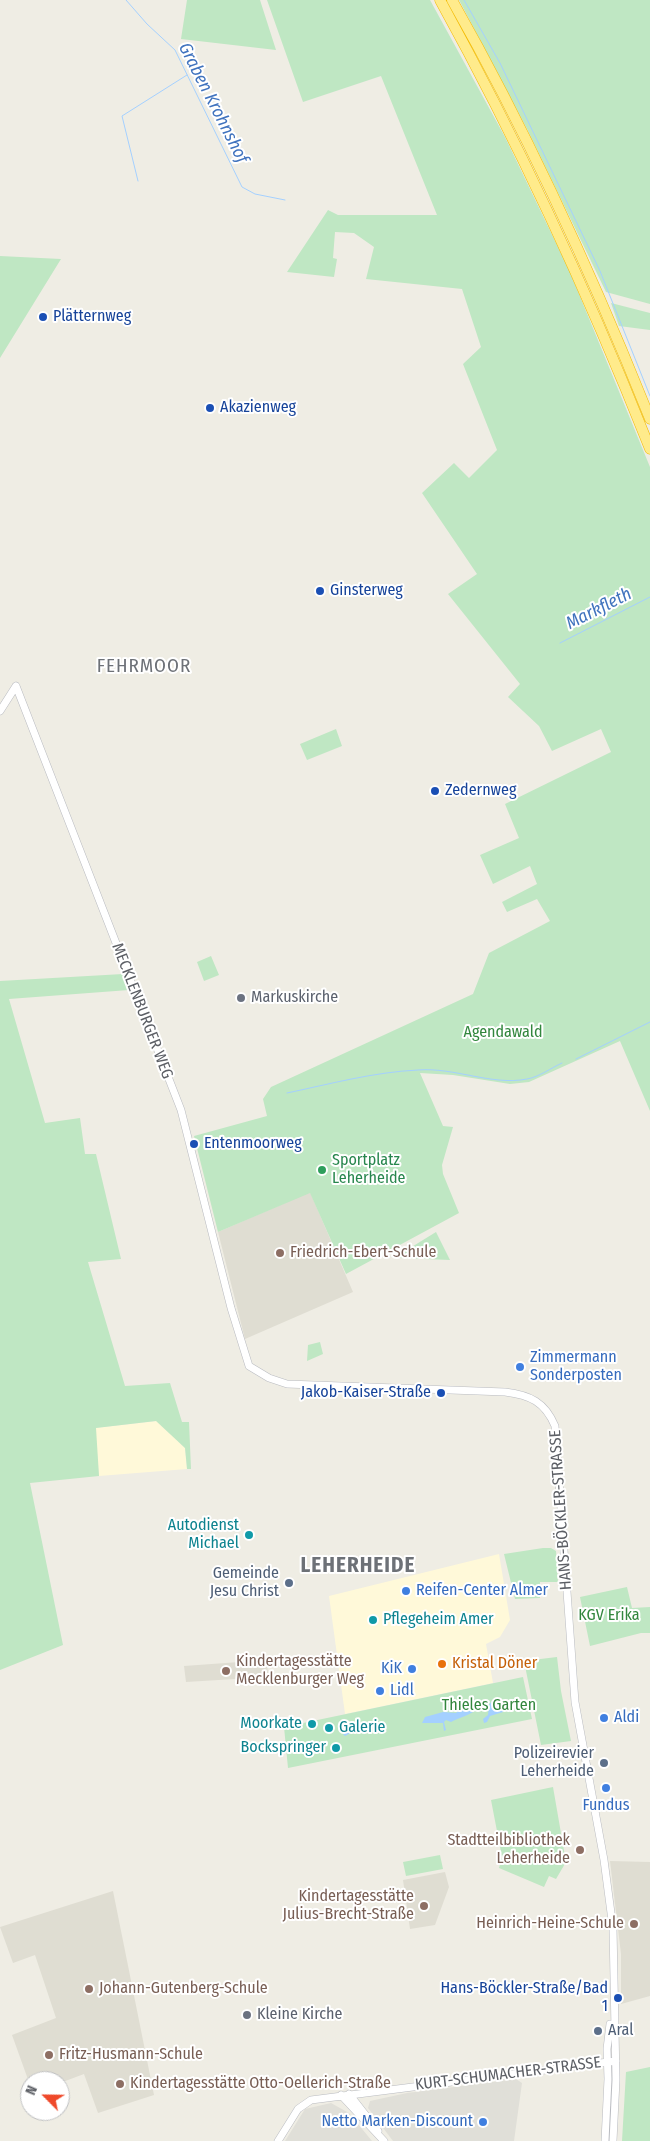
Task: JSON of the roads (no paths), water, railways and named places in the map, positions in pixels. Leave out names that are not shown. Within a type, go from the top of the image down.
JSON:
[{"type":"highway","points":[[440,0],[477,68],[549,214],[612,353],[650,449]]},
{"type":"highway","points":[[452,0],[485,59],[559,208],[622,349],[650,419]]},
{"type":"street","name":"MECKLENBURGER WEG","points":[[0,711],[16,686],[181,1110],[241,1346],[249,1366]]},
{"type":"street","name":"MECKLENBURGER WEG","points":[[241,1346],[250,1360],[267,1378]]},
{"type":"street","name":"HANS-BÖCKLER-STRASSE","points":[[249,1366],[267,1378],[288,1384],[516,1393],[531,1396],[551,1416],[557,1438],[575,1702],[604,1860],[613,1928],[615,1959],[613,2006],[607,2049],[605,2141]]},
{"type":"street","name":"HANS-BÖCKLER-STRASSE","points":[[613,2006],[616,2061],[613,2141]]},
{"type":"street","name":"KURT-SCHUMACHER-STRASSE","points":[[345,2095],[616,2061]]},
{"type":"street","points":[[278,2141],[298,2108],[306,2102],[345,2095],[384,2141]]},
{"type":"water","points":[[475,1700],[477,1709],[451,1722],[446,1720],[444,1722],[446,1730],[444,1731],[443,1723],[422,1723],[425,1717],[443,1712],[456,1713],[466,1702]]},
{"type":"water","points":[[492,1701],[497,1706],[503,1702],[503,1712],[490,1716],[487,1722],[484,1723],[483,1719],[488,1715],[489,1705]]},
{"type":"water","points":[[345,1722],[357,1728],[367,1726],[368,1729],[364,1731],[358,1729],[345,1736],[343,1734],[345,1729],[341,1726]]},
{"type":"waterway","name":"Graben Krohnshof","points":[[126,0],[147,24],[175,50],[242,187],[255,194],[285,200]]},
{"type":"waterway","points":[[464,0],[500,63],[600,271],[650,396]]},
{"type":"waterway","points":[[138,181],[122,116],[187,75]]},
{"type":"waterway","name":"Markfleth","points":[[560,643],[650,597]]},
{"type":"waterway","points":[[576,1059],[650,1022]]},
{"type":"waterway","points":[[287,1093],[369,1076],[418,1070],[445,1071],[500,1080],[527,1079],[562,1063]]},
{"type":"place","name":"Plätternweg","points":[[43,317]]},
{"type":"place","name":"Akazienweg","points":[[210,408]]},
{"type":"place","name":"Ginsterweg","points":[[320,591]]},
{"type":"place","name":"Zedernweg","points":[[435,791]]},
{"type":"place","name":"Markuskirche","points":[[241,998]]},
{"type":"place","name":"Entenmoorweg","points":[[194,1144]]},
{"type":"place","name":"Sportplatz Leherheide","points":[[322,1170]]},
{"type":"place","name":"Friedrich-Ebert-Schule","points":[[280,1253]]},
{"type":"place","name":"Zimmermann Sonderposten","points":[[520,1367]]},
{"type":"place","name":"Jakob-Kaiser-Straße","points":[[441,1393]]},
{"type":"place","name":"Autodienst Michael","points":[[249,1535]]},
{"type":"place","name":"Gemeinde Jesu Christ","points":[[289,1583]]},
{"type":"place","name":"Reifen-Center Almer","points":[[406,1591]]},
{"type":"place","name":"Pflegeheim Amer","points":[[373,1620]]},
{"type":"place","name":"Kristal Döner","points":[[442,1664]]},
{"type":"place","name":"KiK","points":[[412,1669]]},
{"type":"place","name":"Kindertagesstätte Mecklenburger Weg","points":[[226,1671]]},
{"type":"place","name":"Lidl","points":[[380,1691]]},
{"type":"place","name":"Aldi","points":[[604,1718]]},
{"type":"place","name":"Moorkate","points":[[312,1724]]},
{"type":"place","name":"Galerie","points":[[329,1728]]},
{"type":"place","name":"Bockspringer","points":[[336,1748]]},
{"type":"place","name":"Polizeirevier Leherheide","points":[[604,1763]]},
{"type":"place","name":"Fundus","points":[[606,1788]]},
{"type":"place","name":"Stadtteilbibliothek Leherheide","points":[[580,1850]]},
{"type":"place","name":"Kindertagesstätte Julius-Brecht-Straße","points":[[424,1906]]},
{"type":"place","name":"Heinrich-Heine-Schule","points":[[634,1924]]},
{"type":"place","name":"Johann-Gutenberg-Schule","points":[[89,1989]]},
{"type":"place","name":"Hans-Böckler-Straße/Bad 1","points":[[618,1998]]},
{"type":"place","name":"Kleine Kirche","points":[[247,2015]]},
{"type":"place","name":"Aral","points":[[598,2031]]},
{"type":"place","name":"Fritz-Husmann-Schule","points":[[49,2055]]},
{"type":"place","name":"Kindertagesstätte Otto-Oellerich-Straße","points":[[120,2084]]},
{"type":"place","name":"Netto Marken-Discount","points":[[483,2122]]},
{"type":"district","name":"FEHRMOOR","points":[[144,667]]},
{"type":"district","name":"LEHERHEIDE","points":[[358,1566]]},
{"type":"park label","name":"Agendawald","points":[[503,1033]]},
{"type":"park label","name":"KGV Erika","points":[[609,1616]]},
{"type":"park label","name":"Thieles Garten","points":[[489,1706]]}]
